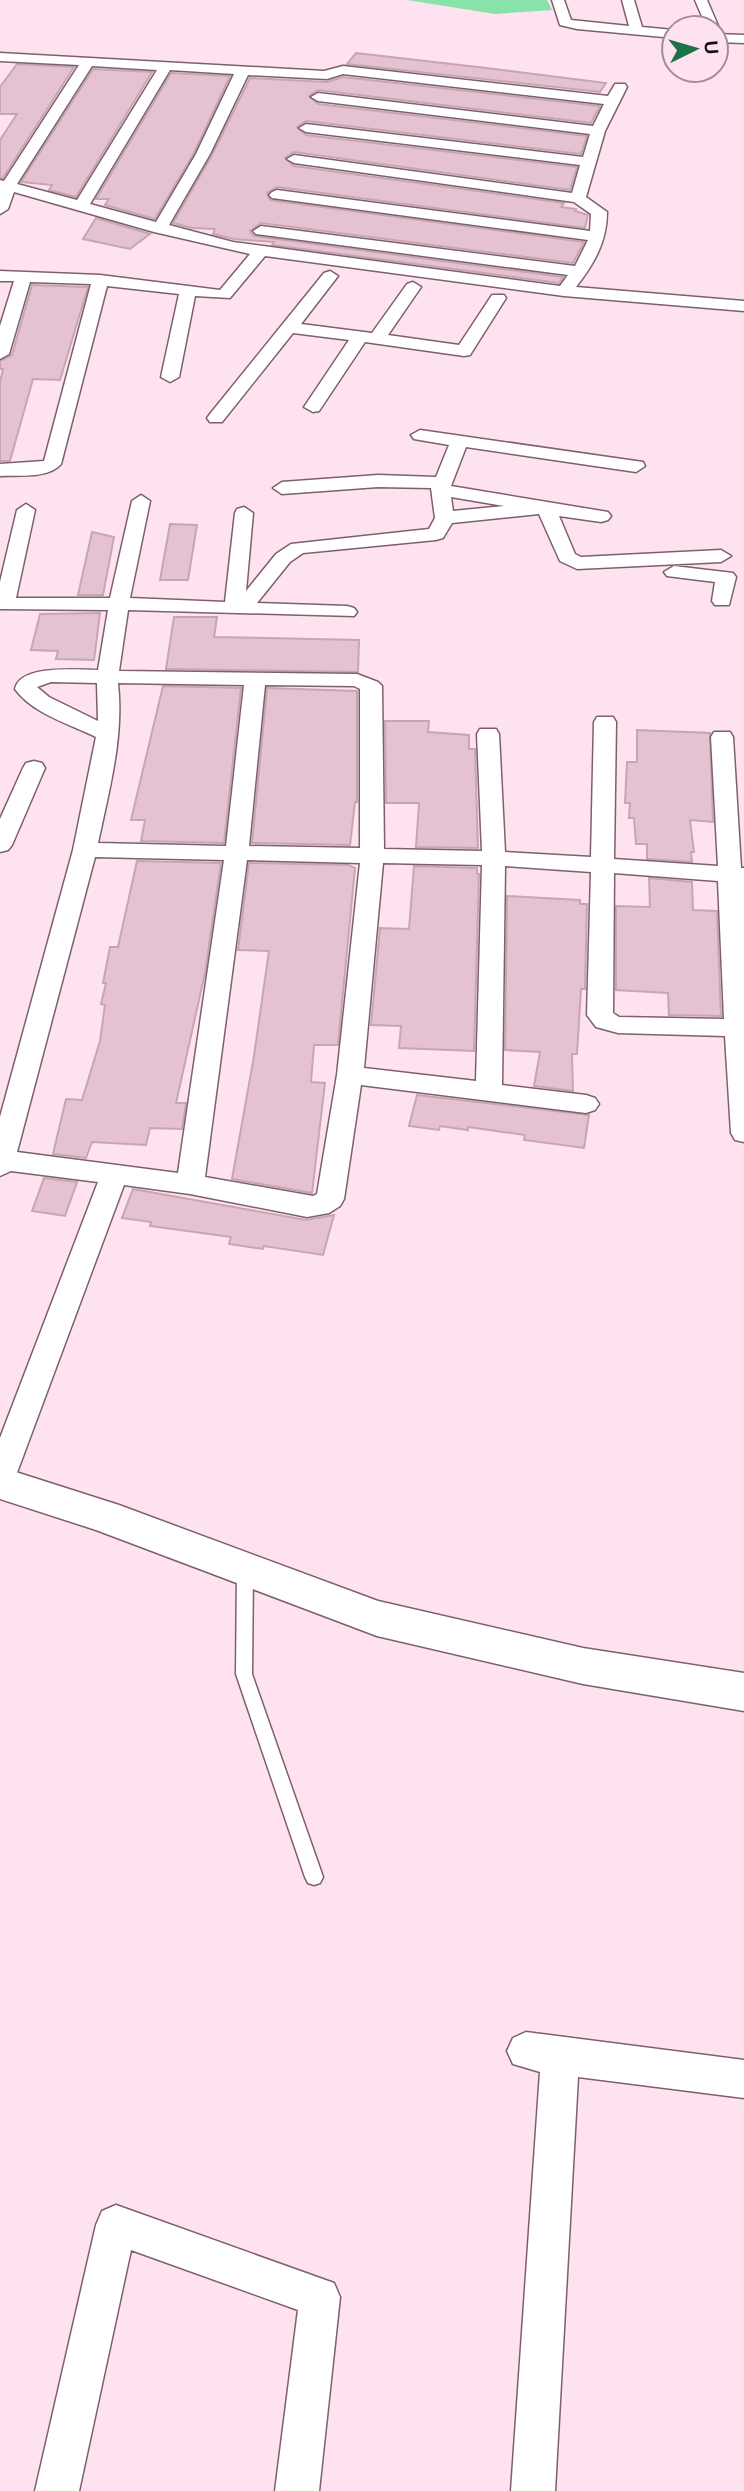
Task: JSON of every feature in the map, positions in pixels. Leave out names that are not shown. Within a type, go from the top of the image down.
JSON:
[{"type":"street","points":[[558,0],[565,22],[660,33]]},
{"type":"street","points":[[628,0],[638,31]]},
{"type":"street","points":[[3,61],[88,62],[327,75]]},
{"type":"street","points":[[0,209],[4,185],[88,62]]},
{"type":"street","points":[[81,206],[165,67]]},
{"type":"street","points":[[0,276],[100,280],[224,295],[252,255],[327,75],[343,69],[616,94],[598,131],[578,198]]},
{"type":"street","points":[[159,229],[203,154],[243,70]]},
{"type":"street","points":[[291,162],[598,131]]},
{"type":"street","points":[[291,162],[589,163]]},
{"type":"street","points":[[291,162],[578,198],[600,212],[598,237],[580,272],[564,290]]},
{"type":"street","points":[[291,162],[598,237]]},
{"type":"street","points":[[291,162],[580,272]]},
{"type":"street","points":[[4,185],[330,276],[575,308]]},
{"type":"street","points":[[252,255],[564,290],[744,306]]},
{"type":"street","points":[[216,418],[330,276]]},
{"type":"street","points":[[0,354],[23,277]]},
{"type":"street","points":[[0,470],[44,468],[52,464],[100,280]]},
{"type":"street","points":[[313,407],[413,287]]},
{"type":"street","points":[[170,377],[188,290]]},
{"type":"street","points":[[289,327],[464,351],[498,298]]},
{"type":"street","points":[[420,435],[636,466]]},
{"type":"street","points":[[238,609],[272,569],[298,548],[436,534],[445,518],[440,487],[460,441]]},
{"type":"street","points":[[282,488],[378,481],[440,487],[601,516]]},
{"type":"street","points":[[108,734],[41,702],[26,689],[27,684],[40,677],[107,677],[357,680],[371,686],[372,857],[350,1075],[330,1199],[319,1206],[307,1207],[190,1184],[2,1163],[85,850],[108,734],[110,709],[107,677],[119,604],[141,502]]},
{"type":"street","points":[[445,518],[546,508]]},
{"type":"street","points":[[546,508],[567,557],[577,563],[726,577],[722,601]]},
{"type":"street","points":[[26,510],[2,604],[119,604],[347,612]]},
{"type":"street","points":[[238,609],[244,513]]},
{"type":"street","points":[[577,563],[720,556]]},
{"type":"street","points":[[272,569],[299,609]]},
{"type":"street","points":[[190,1184],[237,852],[255,679]]},
{"type":"street","points":[[605,722],[590,866],[600,1015],[605,1021],[618,1024],[736,1027]]},
{"type":"street","points":[[488,734],[494,859],[489,1092]]},
{"type":"street","points":[[722,737],[738,875],[736,1027],[744,1133]]},
{"type":"street","points":[[1,842],[34,768]]},
{"type":"street","points":[[85,850],[494,859],[738,875]]},
{"type":"street","points":[[350,1075],[586,1104]]},
{"type":"street","points":[[0,1478],[115,1174]]},
{"type":"street","points":[[0,1483],[105,1517],[377,1618],[583,1666],[744,1692]]},
{"type":"street","points":[[533,2491],[543,2053],[744,2079]]},
{"type":"street","points":[[57,2491],[116,2225],[320,2297],[298,2491]]},
{"type":"lane","points":[[245,1569],[244,1674],[314,1877]]},
{"type":"shaded area","points":[[407,0],[547,0],[552,10],[495,14]]},
{"type":"building","points":[[356,53],[606,83],[600,92],[347,64]]},
{"type":"building","points":[[17,64],[74,67],[3,178],[0,178],[0,140],[17,114],[0,114],[0,87]]},
{"type":"building","points":[[93,69],[152,72],[76,197],[49,190],[52,185],[21,182]]},
{"type":"building","points":[[171,73],[230,76],[194,153],[155,219],[105,205],[109,199],[96,199]]},
{"type":"building","points":[[343,77],[600,106],[591,123],[318,90],[309,96],[318,104],[587,136],[581,154],[306,121],[297,127],[306,135],[577,167],[570,190],[294,152],[285,158],[294,166],[564,203],[561,207],[576,209],[575,211],[588,215],[585,228],[277,187],[267,193],[270,200],[584,242],[573,263],[261,223],[250,231],[254,236],[563,277],[559,283],[272,245],[274,242],[234,239],[213,234],[215,229],[192,228],[173,223],[212,155],[250,78],[327,82]]},
{"type":"building","points":[[96,218],[150,234],[130,249],[83,239]]},
{"type":"building","points":[[32,285],[88,287],[60,380],[33,379],[10,461],[0,461],[0,382],[3,369],[0,369],[0,361],[12,355]]},
{"type":"building","points":[[170,524],[197,525],[188,580],[160,580]]},
{"type":"building","points":[[92,532],[114,537],[103,595],[78,595]]},
{"type":"building","points":[[100,613],[94,660],[56,659],[58,651],[31,650],[40,614]]},
{"type":"building","points":[[174,617],[217,617],[214,637],[359,640],[358,672],[166,669]]},
{"type":"building","points":[[163,686],[241,688],[224,843],[141,841],[145,820],[131,820]]},
{"type":"building","points":[[267,688],[357,691],[357,802],[350,845],[252,843]]},
{"type":"building","points":[[385,721],[429,721],[428,732],[469,735],[469,749],[475,749],[478,848],[416,847],[419,803],[386,803]]},
{"type":"building","points":[[637,730],[710,733],[713,822],[690,820],[694,852],[691,852],[692,862],[647,859],[647,844],[636,844],[634,818],[629,818],[630,803],[625,803],[627,762],[637,762]]},
{"type":"building","points":[[137,861],[221,863],[205,973],[176,1103],[186,1103],[182,1129],[150,1128],[146,1145],[92,1142],[86,1158],[53,1154],[66,1099],[82,1100],[100,1041],[105,1005],[101,1004],[106,983],[103,983],[110,947],[118,947]]},
{"type":"building","points":[[249,863],[348,865],[355,868],[338,1045],[314,1045],[311,1082],[325,1083],[312,1193],[232,1179],[269,951],[238,950]]},
{"type":"building","points":[[414,866],[477,868],[479,874],[474,1051],[399,1048],[401,1026],[371,1025],[380,928],[409,929]]},
{"type":"building","points":[[649,878],[692,882],[693,910],[717,911],[721,1016],[669,1015],[668,993],[616,990],[616,906],[650,907]]},
{"type":"building","points":[[507,896],[580,900],[580,904],[587,904],[585,989],[581,989],[577,1054],[572,1054],[573,1091],[534,1086],[540,1052],[505,1050]]},
{"type":"building","points":[[417,1095],[589,1115],[584,1148],[524,1140],[525,1135],[468,1127],[468,1130],[440,1126],[439,1130],[409,1126]]},
{"type":"building","points":[[44,1178],[77,1182],[65,1216],[32,1211]]},
{"type":"building","points":[[133,1189],[306,1220],[334,1215],[323,1255],[264,1246],[263,1249],[229,1244],[231,1237],[150,1226],[151,1222],[122,1218]]}]
